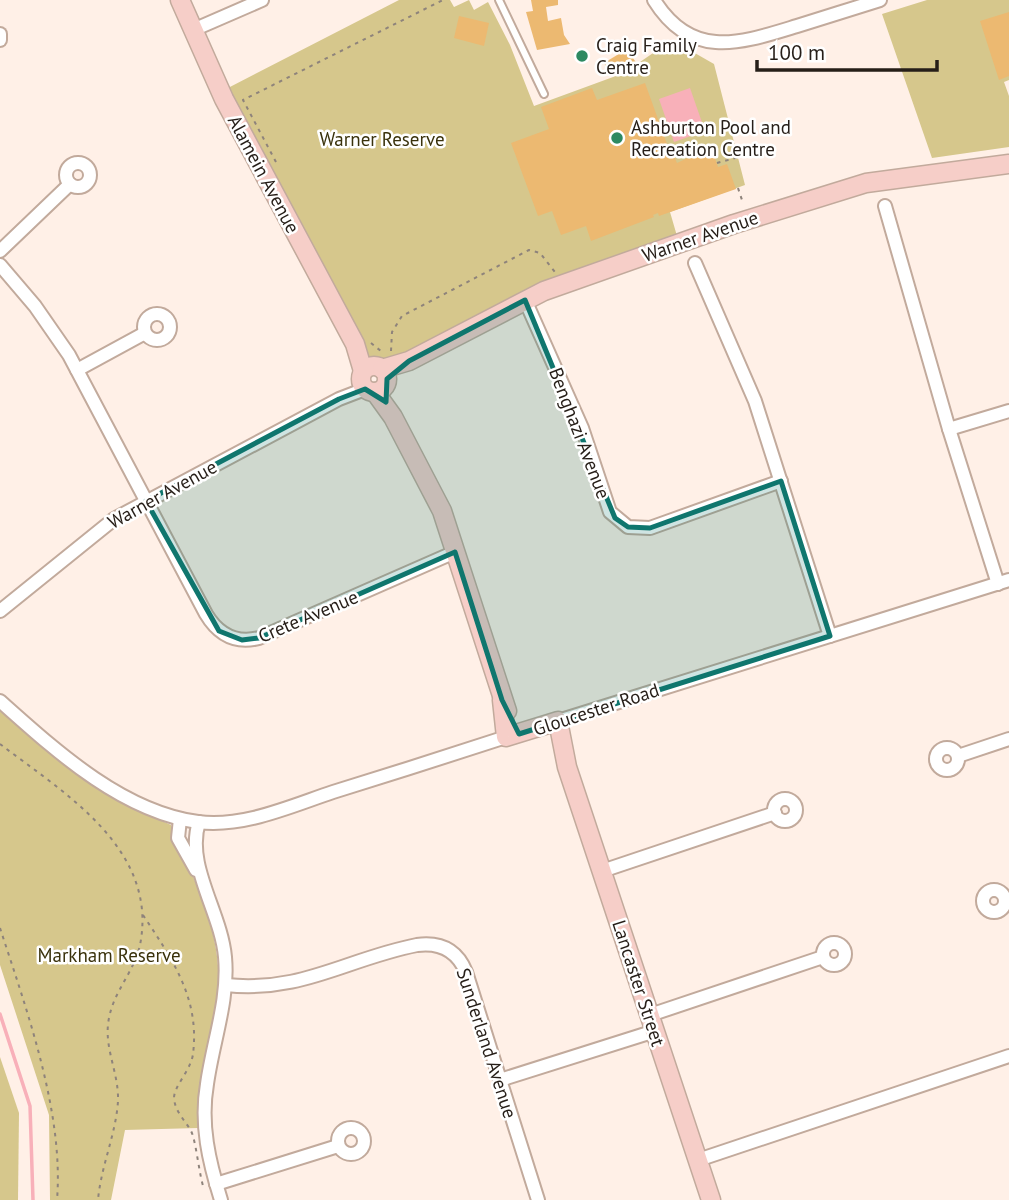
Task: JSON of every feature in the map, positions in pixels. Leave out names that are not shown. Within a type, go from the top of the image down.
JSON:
[{"type":"street","name":"Alamein Avenue","points":[[180,0],[224,99],[360,338],[374,379],[442,511],[513,735]]},
{"type":"street","points":[[193,30],[262,0]]},
{"type":"street","points":[[654,0],[667,18],[684,32],[702,40],[725,44],[751,40],[880,0]]},
{"type":"street","points":[[0,34],[0,40]]},
{"type":"street","name":"Warner Avenue","points":[[0,611],[95,532],[146,501],[525,300],[733,224],[853,186],[1009,164]]},
{"type":"street","points":[[0,251],[70,184]]},
{"type":"street","points":[[885,206],[949,429],[1004,582]]},
{"type":"street","points":[[695,263],[750,387],[830,636]]},
{"type":"street","name":"Crete Avenue","points":[[0,265],[35,306],[77,370],[212,624],[225,635],[242,640],[273,633],[455,552]]},
{"type":"street","name":"Benghazi Avenue","points":[[525,300],[582,428],[606,503],[621,523],[636,528],[650,528],[781,481]]},
{"type":"street","points":[[77,370],[145,333]]},
{"type":"street","points":[[949,429],[1009,411]]},
{"type":"street","name":"Gloucester Road","points":[[0,701],[55,749],[141,804],[199,822],[248,819],[1004,582]]},
{"type":"street","name":"Lancaster Street","points":[[553,723],[711,1200]]},
{"type":"street","points":[[958,756],[1009,739]]},
{"type":"street","points":[[602,870],[775,813]]},
{"type":"street","points":[[180,818],[180,842],[188,860],[203,879]]},
{"type":"street","points":[[199,822],[194,848],[219,923],[225,956],[226,985],[205,1101],[205,1137],[221,1200]]},
{"type":"street","name":"Sunderland Avenue","points":[[226,985],[256,988],[282,985],[409,946],[425,944],[444,947],[458,957],[466,972],[538,1200]]},
{"type":"street","points":[[500,1080],[823,957]]},
{"type":"street","points":[[698,1160],[1009,1056]]},
{"type":"street","points":[[216,1184],[338,1146]]},
{"type":"lane","points":[[499,0],[544,94]]},
{"type":"path","points":[[281,172],[243,100],[443,0]]},
{"type":"path","points":[[717,163],[761,151]]},
{"type":"path","points":[[738,188],[743,204]]},
{"type":"path","points":[[360,338],[382,352],[391,351],[393,332],[402,316],[529,250],[540,253],[560,285]]},
{"type":"path","points":[[0,744],[83,808],[109,833],[132,874],[142,912],[183,977],[187,989],[193,1053],[188,1073],[176,1090],[174,1100],[183,1123],[193,1134]]},
{"type":"path","points":[[98,1200],[102,1166],[114,1125],[118,1098],[107,1027],[112,1003],[137,955],[142,912]]},
{"type":"path","points":[[0,928],[19,986],[56,1130],[59,1163],[57,1200]]},
{"type":"highlighted area","points":[[525,300],[615,518],[628,527],[650,528],[781,481],[830,636],[519,734],[502,700],[455,552],[259,638],[242,640],[219,631],[146,501],[339,399],[365,389],[386,402],[387,379],[409,361]]},
{"type":"green space","name":"Warner Reserve","points":[[399,0],[450,0],[454,7],[469,0],[474,10],[488,2],[510,45],[534,106],[624,73],[672,40],[714,64],[745,185],[670,212],[677,236],[392,363],[379,363],[365,353],[226,89]]},
{"type":"green space","points":[[927,0],[1009,0],[1009,80],[1004,82],[1009,96],[1009,147],[932,158],[882,14]]},
{"type":"green space","name":"Markham Reserve","points":[[0,711],[88,781],[134,808],[171,825],[198,887],[212,929],[219,974],[218,997],[200,1094],[198,1128],[125,1130],[111,1200],[50,1200],[49,1115],[0,965]]},
{"type":"green space","points":[[0,1057],[19,1113],[18,1200],[0,1200]]},
{"type":"shaded area","points":[[690,88],[705,131],[674,142],[659,99]]},
{"type":"building","points":[[531,0],[558,0],[558,5],[546,7],[548,21],[561,18],[564,35],[570,44],[537,50],[526,12],[533,11]]},
{"type":"building","points":[[1009,12],[1009,76],[999,80],[980,21]]},
{"type":"building","points":[[459,16],[489,23],[484,46],[454,38]]},
{"type":"building","points":[[627,49],[637,64],[612,76],[604,63]]},
{"type":"building","name":"Ashburton Pool and Recreation Centre","points":[[645,83],[671,155],[673,154],[677,163],[711,147],[718,167],[727,164],[736,189],[659,216],[658,213],[653,215],[654,217],[591,241],[586,226],[561,235],[552,211],[538,216],[511,143],[549,129],[541,107],[592,88],[597,100]]},
{"type":"waterway","points":[[0,1014],[30,1106],[33,1200]]},
{"type":"place","name":"Craig Family Centre","points":[[582,56]]},
{"type":"place","name":"Ashburton Pool and Recreation Centre","points":[[617,138]]}]
